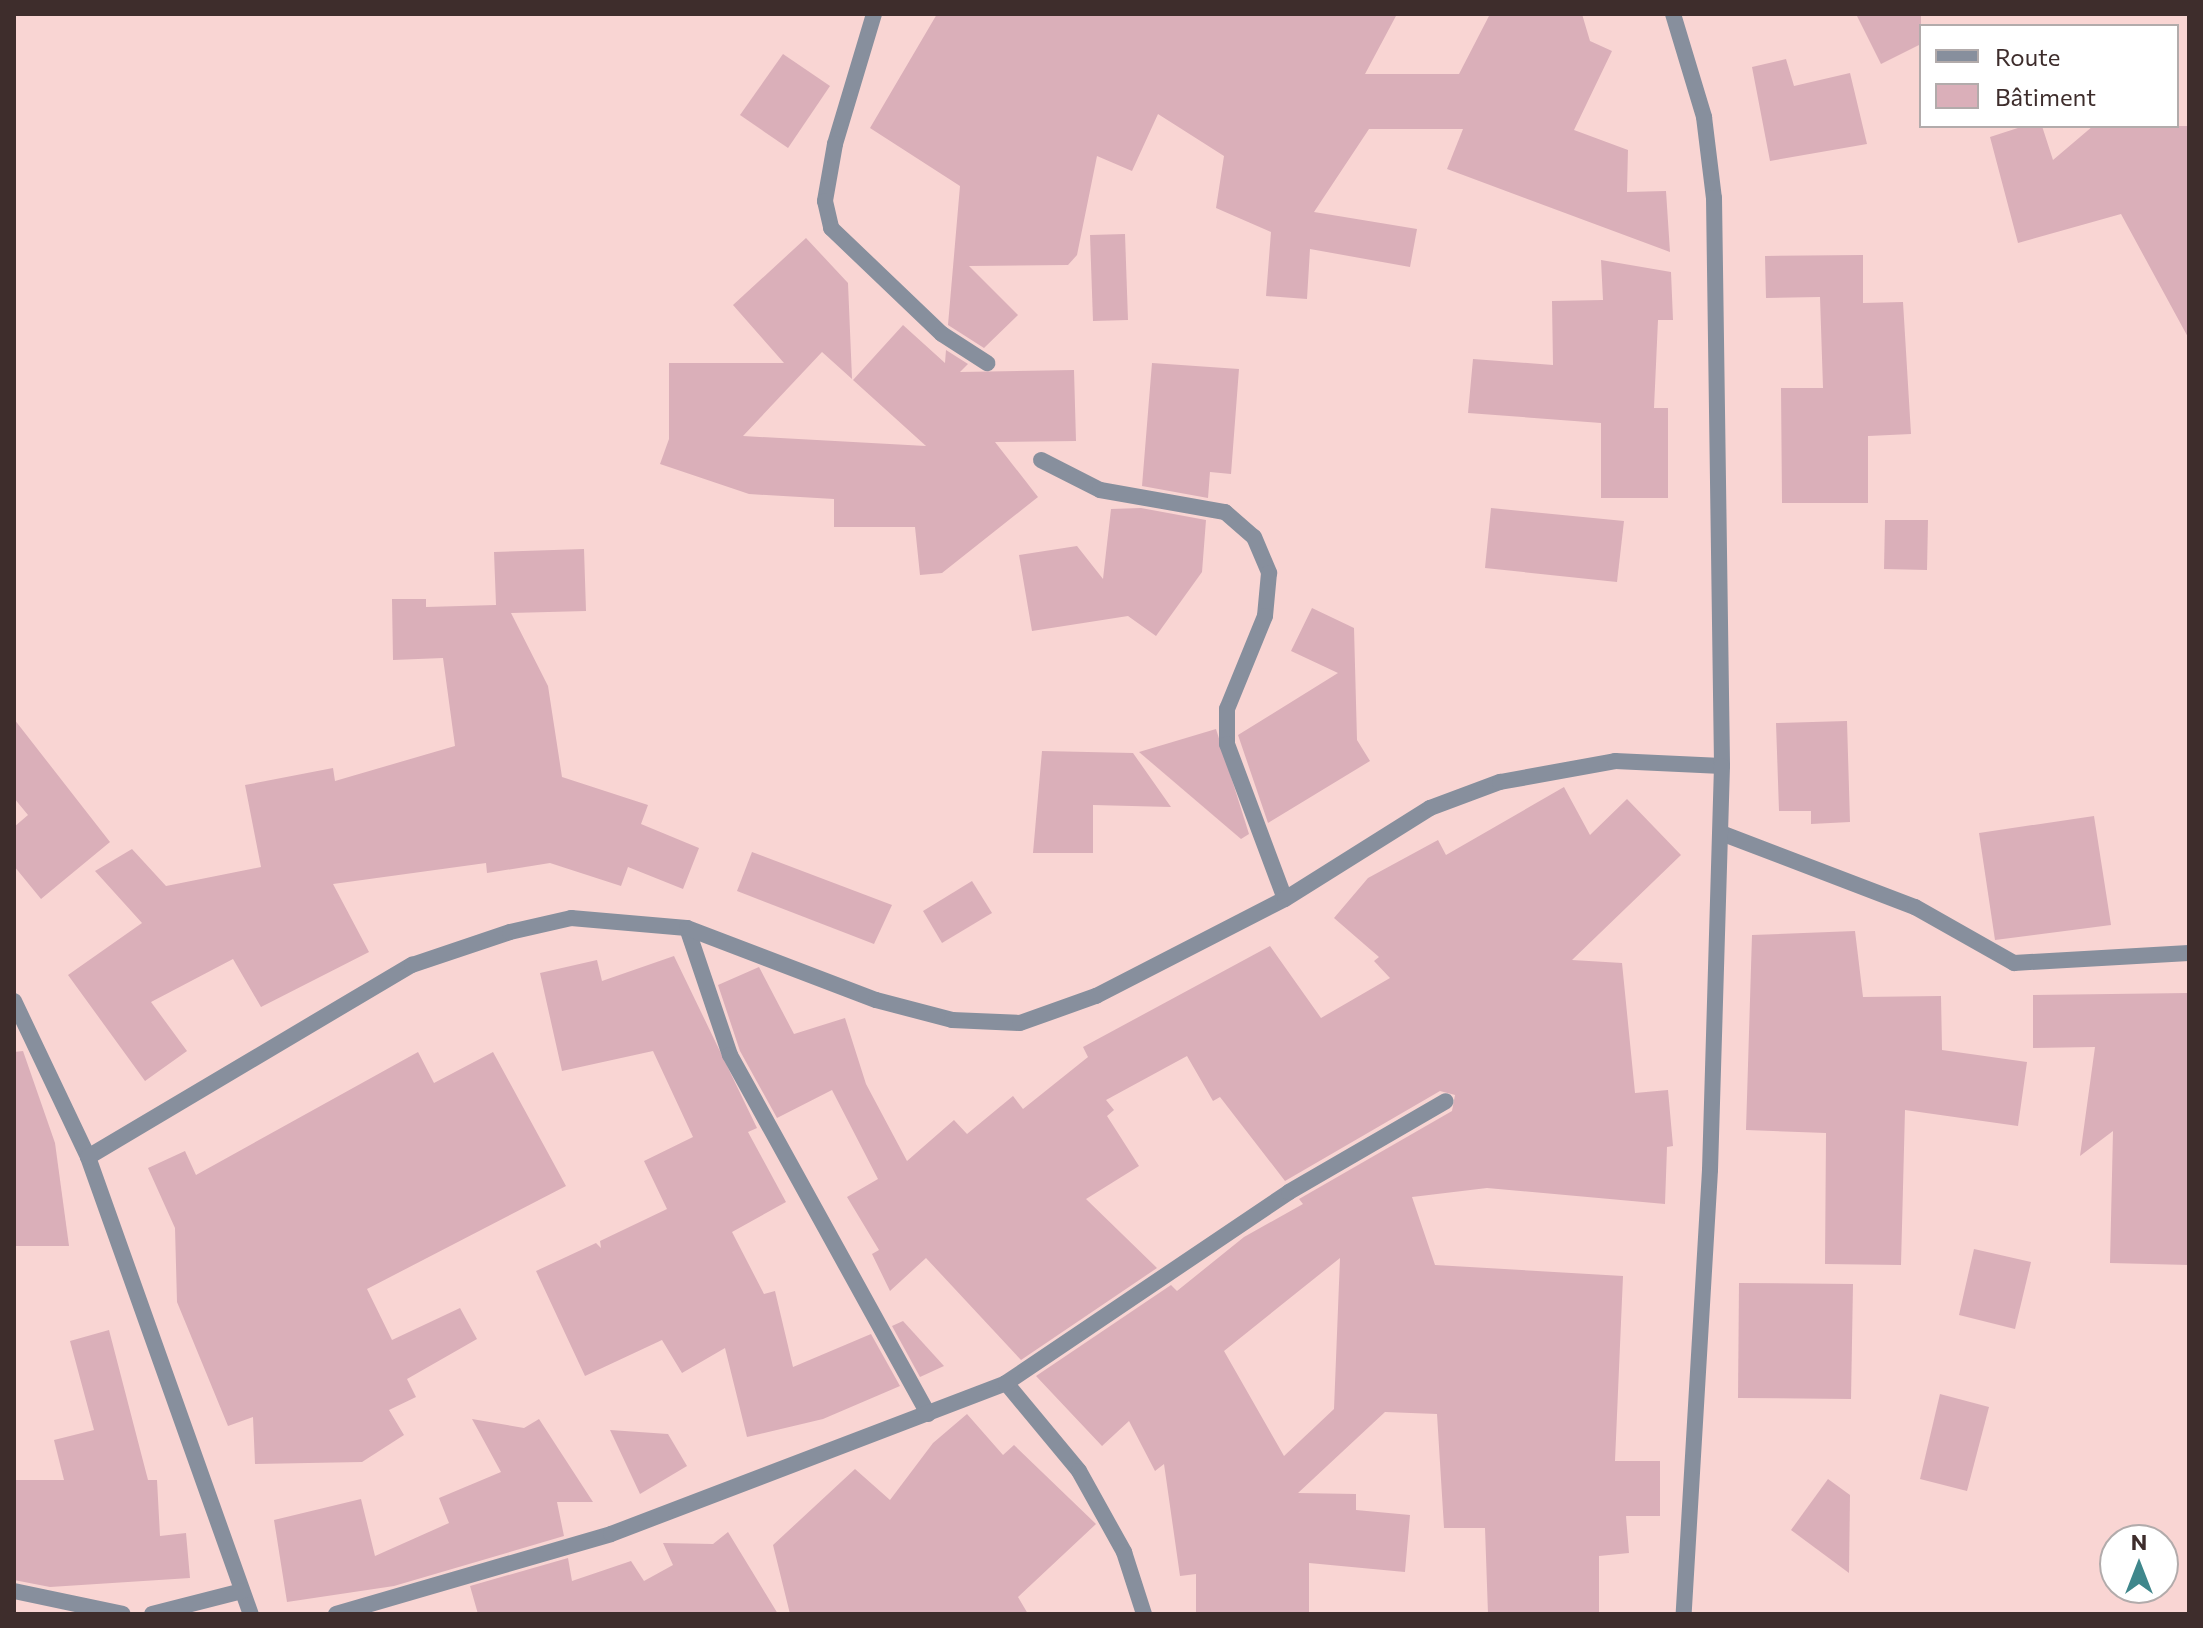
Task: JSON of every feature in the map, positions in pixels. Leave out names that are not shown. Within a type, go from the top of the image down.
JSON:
[{"type":"street","points":[[1673,14],[1704,117],[1714,198],[1722,766],[1684,1614]]},
{"type":"street","points":[[867,16],[825,201],[831,228],[942,334],[987,363]]},
{"type":"street","points":[[1041,460],[1100,490],[1225,512],[1254,537],[1269,573],[1265,616],[1227,709],[1227,744],[1285,899]]},
{"type":"street","points":[[88,1157],[412,965],[571,918],[687,928],[876,1000],[952,1020],[1020,1023],[1096,996],[1285,899],[1430,808],[1500,782],[1615,761],[1722,766]]},
{"type":"street","points":[[1721,833],[1915,907],[2014,963],[2189,953]]},
{"type":"street","points":[[687,928],[730,1055],[928,1414]]},
{"type":"street","points":[[14,1001],[88,1157],[251,1614]]},
{"type":"street","points":[[336,1614],[611,1534],[1006,1383],[1289,1192],[1446,1101]]},
{"type":"street","points":[[1006,1383],[1079,1471],[1124,1552],[1144,1614]]},
{"type":"street","points":[[14,1591],[123,1614]]},
{"type":"street","points":[[152,1614],[242,1591]]},
{"type":"building","points":[[937,14],[1397,14],[1365,74],[1459,74],[1490,14],[1582,14],[1590,41],[1612,51],[1574,130],[1628,150],[1627,192],[1666,191],[1670,252],[1447,169],[1463,129],[1369,129],[1314,212],[1417,229],[1410,267],[1310,249],[1307,299],[1266,296],[1271,232],[1216,208],[1224,156],[1158,114],[1132,171],[1097,156],[1077,255],[1068,265],[969,266],[1018,315],[984,348],[948,325],[960,186],[870,128]]},
{"type":"building","points":[[1856,14],[1921,14],[1919,45],[1881,64]]},
{"type":"building","points":[[783,54],[830,86],[788,148],[740,115]]},
{"type":"building","points":[[1786,59],[1794,86],[1850,73],[1867,144],[1770,161],[1752,67]]},
{"type":"building","points":[[2189,126],[2189,339],[2121,214],[2018,243],[1990,137],[2018,128],[2043,128],[2053,160],[2091,128]]},
{"type":"building","points":[[1125,234],[1128,320],[1093,321],[1090,235]]},
{"type":"building","points":[[806,238],[848,283],[852,379],[822,352],[743,436],[926,446],[853,380],[903,325],[945,363],[946,350],[968,364],[960,372],[1074,370],[1076,441],[995,442],[1038,497],[942,573],[920,575],[915,527],[834,527],[834,499],[749,494],[660,464],[669,439],[669,363],[784,363],[733,305]]},
{"type":"building","points":[[1863,255],[1863,303],[1903,302],[1911,434],[1868,436],[1868,503],[1782,503],[1781,388],[1823,388],[1820,297],[1766,298],[1765,256]]},
{"type":"building","points":[[1601,260],[1671,272],[1673,320],[1658,320],[1654,408],[1668,408],[1668,498],[1601,498],[1601,423],[1468,413],[1473,359],[1553,365],[1552,301],[1603,300]]},
{"type":"building","points":[[1152,363],[1239,369],[1231,474],[1210,472],[1208,498],[1142,486]]},
{"type":"building","points":[[1141,508],[1206,520],[1202,572],[1156,636],[1128,616],[1032,631],[1019,555],[1077,546],[1103,579],[1111,509]]},
{"type":"building","points":[[1491,508],[1624,521],[1617,582],[1485,568]]},
{"type":"building","points":[[1885,520],[1928,520],[1927,570],[1884,569]]},
{"type":"building","points":[[584,549],[586,611],[511,613],[548,686],[562,777],[648,805],[641,824],[699,848],[683,889],[628,867],[621,886],[550,863],[487,873],[486,863],[333,884],[369,952],[261,1007],[233,959],[151,1002],[187,1051],[145,1081],[68,975],[142,923],[95,871],[132,849],[166,886],[261,867],[245,785],[333,768],[335,781],[455,746],[443,658],[393,660],[392,599],[426,599],[426,607],[496,605],[494,552]]},
{"type":"building","points":[[1312,608],[1354,628],[1357,740],[1370,761],[1268,823],[1238,735],[1338,673],[1291,651]]},
{"type":"building","points":[[14,719],[110,842],[41,899],[14,866],[14,827],[28,815],[14,798]]},
{"type":"building","points":[[1847,721],[1850,822],[1811,824],[1811,811],[1779,811],[1776,723]]},
{"type":"building","points":[[1216,729],[1249,834],[1241,839],[1139,752]]},
{"type":"building","points":[[1042,751],[1133,753],[1171,807],[1093,805],[1093,853],[1033,853]]},
{"type":"building","points":[[1564,787],[1590,835],[1627,799],[1681,855],[1572,960],[1622,963],[1635,1093],[1668,1090],[1673,1146],[1667,1147],[1665,1204],[1487,1188],[1412,1197],[1435,1265],[1623,1276],[1615,1461],[1660,1461],[1660,1516],[1626,1516],[1629,1553],[1599,1556],[1599,1614],[1488,1614],[1485,1528],[1444,1528],[1437,1414],[1385,1412],[1298,1493],[1356,1494],[1356,1510],[1410,1515],[1405,1572],[1309,1563],[1309,1614],[1196,1614],[1196,1574],[1180,1576],[1164,1464],[1155,1471],[1129,1421],[1102,1446],[1036,1376],[1171,1285],[1177,1291],[1244,1237],[1303,1204],[1299,1199],[1452,1111],[1455,1095],[1440,1091],[1285,1181],[1220,1097],[1213,1101],[1187,1056],[1106,1100],[1114,1110],[1107,1116],[1139,1166],[1086,1199],[1157,1268],[1021,1360],[926,1258],[890,1291],[872,1254],[879,1250],[847,1197],[878,1179],[832,1090],[777,1118],[740,1051],[718,985],[759,967],[794,1034],[845,1018],[866,1084],[907,1161],[954,1120],[967,1134],[1013,1096],[1023,1109],[1088,1057],[1083,1047],[1270,946],[1321,1018],[1390,978],[1374,961],[1379,957],[1334,918],[1368,878],[1438,840],[1446,855]],"holes":[[[1340,1258],[1334,1409],[1284,1456],[1224,1351]]]},
{"type":"building","points":[[2094,816],[2111,925],[1995,940],[1979,833]]},
{"type":"building","points":[[752,852],[892,905],[874,944],[737,891]]},
{"type":"building","points":[[972,881],[992,913],[942,943],[923,911]]},
{"type":"building","points":[[1855,931],[1863,997],[1941,996],[1942,1050],[2027,1062],[2018,1126],[1905,1110],[1901,1265],[1825,1264],[1826,1133],[1746,1130],[1752,935]]},
{"type":"building","points":[[674,956],[757,1128],[748,1132],[786,1202],[732,1232],[764,1294],[775,1291],[793,1367],[871,1334],[900,1386],[823,1419],[747,1437],[725,1348],[682,1373],[662,1340],[585,1376],[536,1271],[596,1243],[601,1248],[600,1241],[667,1209],[644,1161],[693,1137],[653,1051],[562,1071],[540,973],[597,960],[602,981]]},
{"type":"building","points":[[2189,993],[2189,1265],[2110,1263],[2113,1131],[2080,1156],[2095,1047],[2033,1048],[2033,995]]},
{"type":"building","points":[[23,1051],[55,1143],[69,1246],[14,1246],[14,1052]]},
{"type":"building","points":[[418,1052],[434,1083],[493,1052],[566,1186],[367,1289],[392,1340],[460,1308],[477,1339],[407,1379],[416,1397],[389,1410],[404,1435],[362,1462],[255,1464],[253,1417],[228,1426],[177,1302],[175,1228],[148,1168],[185,1151],[196,1175]]},
{"type":"building","points":[[1974,1249],[2031,1262],[2015,1329],[1959,1315]]},
{"type":"building","points":[[1739,1283],[1853,1284],[1851,1399],[1738,1398]]},
{"type":"building","points":[[903,1321],[944,1366],[920,1377],[892,1326]]},
{"type":"building","points":[[109,1330],[148,1480],[157,1480],[160,1536],[186,1533],[190,1578],[50,1587],[14,1580],[14,1480],[64,1480],[54,1440],[94,1430],[70,1341]]},
{"type":"building","points":[[1940,1394],[1989,1407],[1967,1491],[1920,1479]]},
{"type":"building","points":[[967,1414],[1003,1455],[1014,1445],[1096,1524],[1018,1597],[1028,1614],[790,1614],[773,1545],[855,1469],[890,1500],[933,1443]]},
{"type":"building","points":[[472,1419],[524,1428],[539,1419],[593,1502],[557,1502],[564,1536],[394,1586],[287,1602],[274,1520],[361,1499],[375,1556],[449,1523],[439,1498],[501,1472]]},
{"type":"building","points":[[610,1430],[668,1434],[687,1466],[640,1494]]},
{"type":"building","points":[[1828,1479],[1850,1495],[1849,1573],[1791,1530]]},
{"type":"building","points":[[728,1532],[778,1614],[478,1614],[470,1586],[568,1558],[572,1581],[631,1561],[644,1581],[673,1565],[663,1543],[713,1544]]}]
